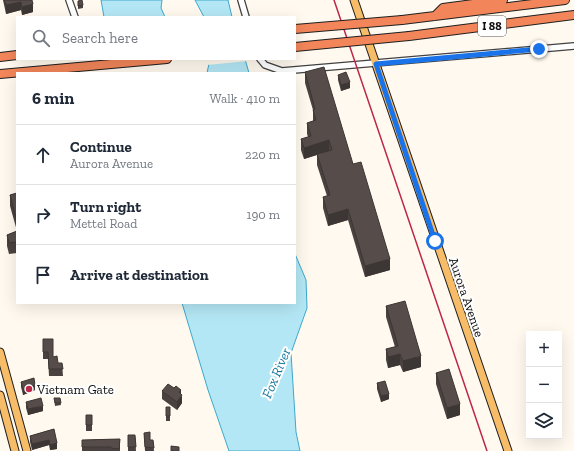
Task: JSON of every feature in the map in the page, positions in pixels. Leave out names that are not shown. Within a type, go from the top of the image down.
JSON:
[{"type":"highway","name":"I 88","points":[[435,16],[443,8],[503,0]]},
{"type":"highway","name":"I 88","points":[[296,29],[402,20],[565,0]]},
{"type":"highway","name":"I 88","points":[[296,47],[409,36],[574,16]]},
{"type":"highway","points":[[0,57],[16,55]]},
{"type":"highway","points":[[24,72],[156,60]]},
{"type":"highway","points":[[0,74],[16,73]]},
{"type":"main road","name":"Aurora Avenue","points":[[354,0],[508,451]]},
{"type":"main road","points":[[0,352],[27,451]]},
{"type":"main road","points":[[0,395],[16,451]]},
{"type":"street","points":[[69,0],[75,16]]},
{"type":"street","points":[[241,0],[246,16]]},
{"type":"street","points":[[261,60],[265,65],[282,72],[574,46]]},
{"type":"water","points":[[101,0],[162,0],[161,8],[165,16],[104,16]]},
{"type":"water","points":[[195,0],[228,0],[232,16],[203,16]]},
{"type":"water","points":[[210,60],[245,60],[249,72],[207,72]]},
{"type":"water","name":"Fox River","points":[[296,256],[306,280],[307,308],[291,353],[296,432],[300,451],[229,451],[208,390],[182,304],[296,304]]},
{"type":"pier","points":[[112,60],[175,60],[177,68],[127,72],[115,72]]},
{"type":"pier","points":[[208,60],[248,61],[207,65]]},
{"type":"building","points":[[4,0],[32,0],[33,4],[22,7],[21,2],[6,5]]},
{"type":"building","points":[[82,0],[83,5],[78,6],[78,1]]},
{"type":"building","points":[[324,67],[353,164],[361,162],[390,259],[365,266],[348,209],[328,215],[323,197],[330,195],[317,154],[332,150],[329,140],[304,148],[301,139],[311,136],[307,123],[316,120],[313,110],[315,109],[305,72]]},
{"type":"building","points":[[346,72],[350,82],[341,85],[338,75]]},
{"type":"building","points":[[16,193],[16,218],[10,195]]},
{"type":"building","points":[[16,231],[16,242],[9,243],[7,235]]},
{"type":"building","points":[[405,301],[421,356],[403,361],[400,354],[388,357],[386,349],[398,346],[386,306]]},
{"type":"building","points":[[43,339],[53,339],[53,357],[57,356],[58,363],[62,363],[63,369],[49,369],[48,352],[43,352]]},
{"type":"building","points":[[449,369],[460,404],[447,408],[436,373]]},
{"type":"building","points":[[34,378],[35,385],[23,389],[21,382]]},
{"type":"building","points":[[385,381],[389,394],[381,396],[377,383]]},
{"type":"building","points":[[168,384],[174,388],[176,386],[181,390],[179,392],[182,395],[177,402],[162,391]]},
{"type":"building","points":[[41,398],[43,406],[28,409],[26,402]]},
{"type":"building","points":[[54,398],[60,398],[61,403],[55,403]]},
{"type":"building","points":[[166,407],[170,407],[170,416],[166,416]]},
{"type":"building","points":[[86,415],[92,415],[92,425],[86,425]]},
{"type":"building","points":[[54,429],[57,443],[50,445],[49,440],[32,444],[30,436]]},
{"type":"building","points":[[150,432],[150,440],[153,440],[154,448],[145,447],[144,433]]},
{"type":"building","points":[[128,435],[135,435],[136,447],[128,447]]},
{"type":"building","points":[[120,439],[119,449],[111,447],[82,447],[82,440]]},
{"type":"building","points":[[171,446],[179,447],[179,451],[171,451]]},
{"type":"railway","points":[[334,0],[487,451]]},
{"type":"place","name":"Vietnam Gate","points":[[29,389]]},
{"type":"route","points":[[435,241],[376,64],[539,49]]}]
